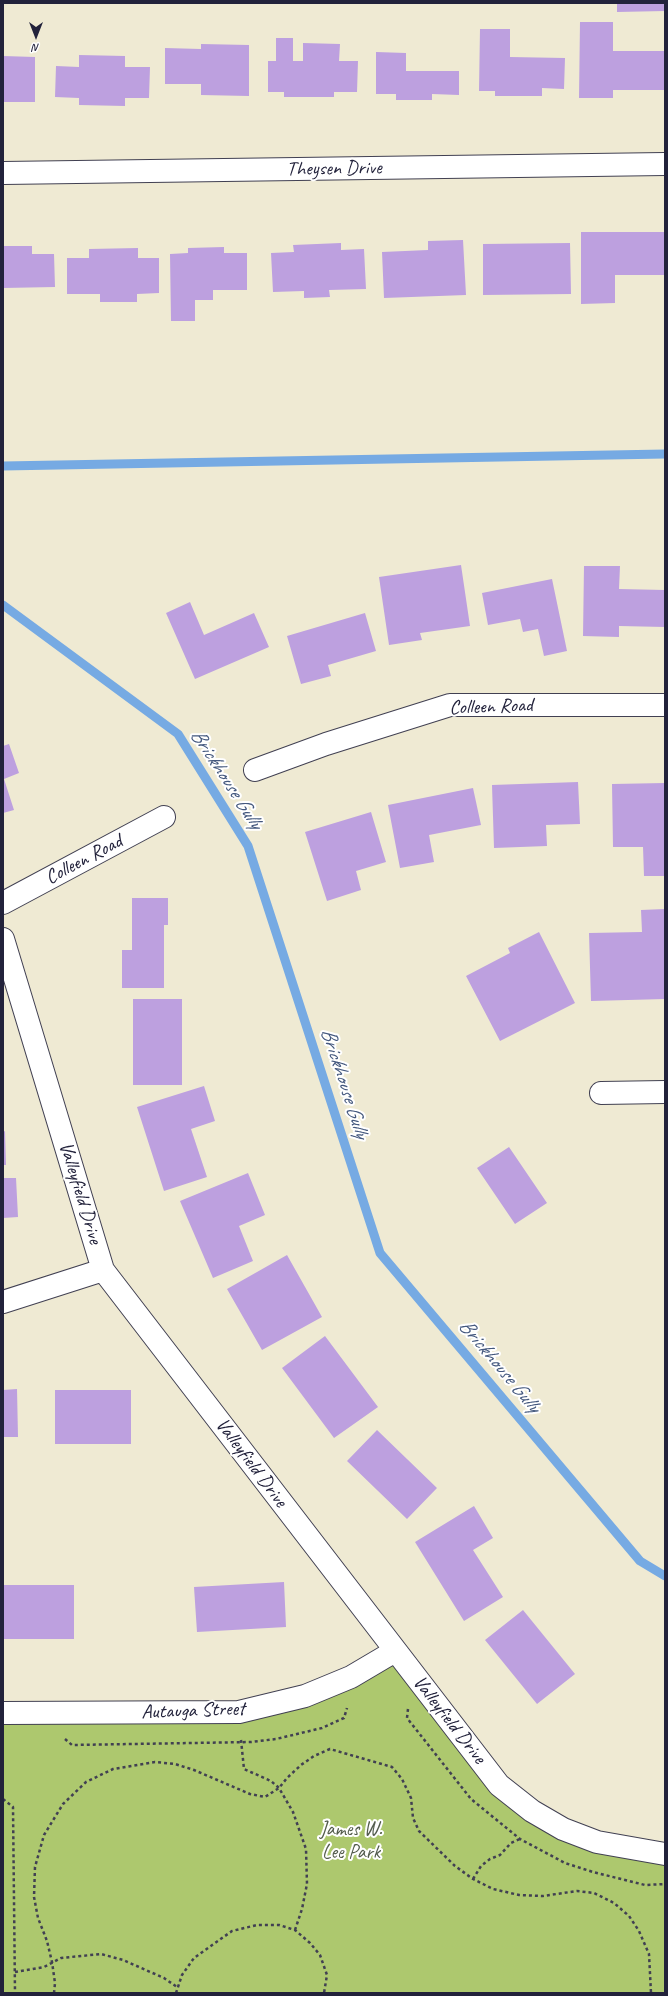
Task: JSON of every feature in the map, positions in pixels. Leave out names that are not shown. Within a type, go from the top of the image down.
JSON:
[{"type":"street","name":"Theysen Drive","points":[[3,173],[665,164]]},
{"type":"street","name":"Colleen Road","points":[[255,770],[326,744],[450,705],[665,705]]},
{"type":"street","name":"Colleen Road","points":[[3,903],[164,817]]},
{"type":"street","name":"Valleyfield Drive","points":[[3,939],[103,1270],[499,1785],[532,1811],[563,1828],[597,1842],[665,1854]]},
{"type":"street","points":[[600,1093],[665,1092]]},
{"type":"street","points":[[3,1302],[103,1270]]},
{"type":"street","name":"Autauga Street","points":[[3,1713],[239,1712],[305,1696],[351,1677],[395,1651]]},
{"type":"path","points":[[239,1712],[244,1770],[271,1781],[279,1788],[293,1812],[306,1850],[307,1884],[302,1909],[295,1930]]},
{"type":"path","points":[[72,1745],[276,1740],[301,1734],[344,1718]]},
{"type":"path","points":[[407,1718],[471,1800],[520,1838],[511,1843],[500,1855],[490,1859],[481,1866],[474,1878]]},
{"type":"path","points":[[54,1993],[55,1983],[52,1962],[34,1897],[35,1867],[44,1835],[48,1828],[63,1804],[86,1782],[113,1769],[156,1762],[175,1764],[194,1770],[250,1794],[265,1797],[279,1788],[301,1765],[314,1756],[330,1750],[392,1767],[402,1780],[411,1798],[413,1818],[419,1831],[455,1866],[474,1878],[493,1888],[519,1895],[543,1896],[577,1891],[594,1893],[614,1903],[629,1916],[639,1931],[649,1954],[651,1993]]},
{"type":"path","points":[[3,1799],[13,1807],[15,1993]]},
{"type":"path","points":[[176,1993],[182,1975],[194,1958],[232,1931],[257,1925],[279,1925],[295,1930],[310,1943],[320,1955],[326,1975],[324,1993]]},
{"type":"path","points":[[15,1972],[36,1970],[61,1958],[101,1954],[123,1960],[164,1978],[178,1987]]},
{"type":"green space","name":"James W. Lee Park","points":[[395,1651],[532,1811],[665,1854],[665,1993],[3,1993],[3,1713],[239,1712]]},
{"type":"building","points":[[617,3],[665,3],[665,11],[617,12]]},
{"type":"building","points":[[580,22],[613,22],[613,51],[665,51],[665,90],[613,90],[613,98],[579,98]]},
{"type":"building","points":[[480,29],[510,29],[510,57],[565,58],[564,89],[542,88],[542,96],[495,96],[495,91],[479,91]]},
{"type":"building","points":[[276,38],[293,38],[293,61],[303,61],[303,43],[340,44],[339,61],[358,61],[357,92],[334,92],[334,97],[284,97],[284,92],[268,92],[268,61],[276,61]]},
{"type":"building","points":[[201,44],[249,45],[249,96],[201,95],[201,84],[165,84],[165,48],[201,49]]},
{"type":"building","points":[[376,52],[406,53],[406,71],[459,71],[459,95],[432,94],[432,100],[396,100],[396,94],[376,94]]},
{"type":"building","points":[[79,55],[125,56],[125,67],[150,67],[149,98],[125,98],[125,106],[79,105],[79,98],[55,97],[56,66],[79,67]]},
{"type":"building","points":[[3,56],[35,57],[35,102],[3,102]]},
{"type":"building","points":[[581,232],[665,232],[665,275],[615,275],[615,303],[581,304]]},
{"type":"building","points":[[463,240],[466,295],[384,298],[382,252],[428,250],[428,241]]},
{"type":"building","points":[[341,243],[341,250],[364,249],[366,289],[329,290],[330,297],[304,298],[304,291],[273,292],[271,253],[294,252],[293,245]]},
{"type":"building","points":[[570,243],[571,294],[483,295],[483,244]]},
{"type":"building","points":[[3,246],[32,246],[32,254],[54,254],[55,287],[3,288]]},
{"type":"building","points":[[224,247],[224,253],[247,253],[247,290],[213,290],[213,300],[195,300],[195,321],[171,321],[170,254],[188,253],[188,248]]},
{"type":"building","points":[[138,248],[138,258],[159,258],[159,293],[137,294],[137,302],[100,302],[100,294],[67,294],[67,258],[89,258],[89,249]]},
{"type":"building","points":[[461,565],[470,626],[420,633],[422,640],[389,645],[379,577]]},
{"type":"building","points":[[584,566],[620,566],[619,589],[665,590],[665,627],[619,626],[619,637],[583,636]]},
{"type":"building","points":[[552,579],[567,651],[544,656],[538,629],[523,632],[520,619],[488,625],[482,593]]},
{"type":"building","points":[[190,602],[204,635],[254,613],[269,647],[195,679],[166,613]]},
{"type":"building","points":[[365,613],[376,651],[328,665],[331,676],[301,684],[287,636]]},
{"type":"building","points":[[9,744],[19,773],[4,779],[14,810],[3,813],[3,746]]},
{"type":"building","points":[[578,782],[580,824],[546,825],[547,846],[494,848],[492,785]]},
{"type":"building","points":[[665,783],[665,876],[644,876],[643,847],[613,847],[612,784]]},
{"type":"building","points":[[473,788],[481,825],[429,835],[434,862],[400,868],[388,805]]},
{"type":"building","points":[[371,812],[386,862],[356,871],[361,890],[327,901],[305,832]]},
{"type":"building","points":[[132,898],[168,898],[168,925],[164,925],[164,988],[122,988],[122,950],[132,950]]},
{"type":"building","points":[[665,909],[665,999],[591,1001],[589,933],[642,932],[641,910]]},
{"type":"building","points":[[539,932],[575,1003],[500,1041],[466,976],[510,953],[508,948]]},
{"type":"building","points":[[133,999],[182,999],[182,1085],[133,1085]]},
{"type":"building","points":[[204,1086],[215,1121],[191,1129],[207,1177],[164,1191],[137,1107]]},
{"type":"building","points":[[5,1131],[6,1165],[3,1165],[3,1132]]},
{"type":"building","points":[[509,1147],[547,1203],[515,1224],[477,1168]]},
{"type":"building","points":[[248,1173],[265,1215],[239,1226],[253,1261],[213,1278],[180,1201]]},
{"type":"building","points":[[3,1178],[16,1178],[18,1217],[3,1218]]},
{"type":"building","points":[[287,1255],[322,1317],[262,1350],[227,1289]]},
{"type":"building","points":[[325,1336],[378,1407],[334,1438],[282,1368]]},
{"type":"building","points":[[17,1389],[18,1437],[3,1437],[3,1390]]},
{"type":"building","points":[[55,1390],[131,1390],[131,1444],[55,1444]]},
{"type":"building","points":[[377,1430],[437,1488],[407,1519],[347,1461]]},
{"type":"building","points":[[474,1506],[493,1538],[473,1550],[503,1597],[464,1621],[415,1542]]},
{"type":"building","points":[[284,1582],[286,1627],[197,1632],[194,1587]]},
{"type":"building","points":[[3,1585],[74,1585],[74,1639],[3,1639]]},
{"type":"building","points":[[523,1610],[575,1674],[537,1704],[485,1640]]},
{"type":"waterway","points":[[3,466],[665,454]]},
{"type":"waterway","name":"Brickhouse Gully","points":[[3,605],[178,734],[248,846],[380,1253],[640,1561],[665,1576]]}]
